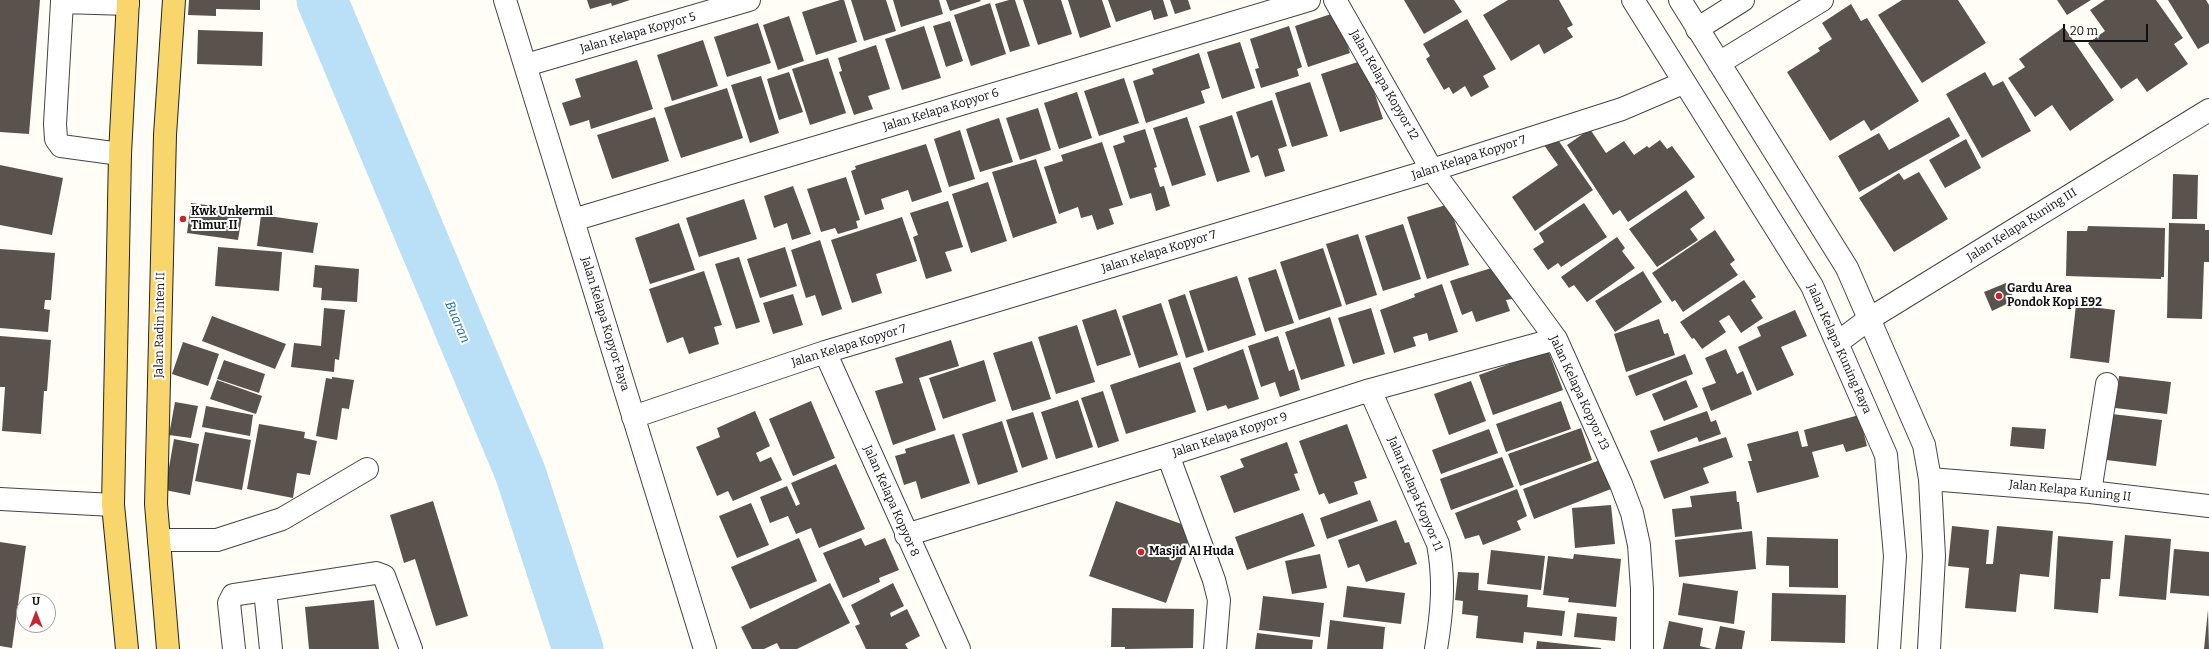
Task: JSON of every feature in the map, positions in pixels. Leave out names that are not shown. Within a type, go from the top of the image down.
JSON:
[{"type":"main road","name":"Jalan Radin Inten II","points":[[168,649],[156,504],[164,135],[174,0]]},
{"type":"main road","points":[[127,649],[114,505],[120,154],[128,2]]},
{"type":"street","name":"Jalan Kelapa Kopyor Raya","points":[[505,0],[705,649]]},
{"type":"street","name":"Jalan Kelapa Kopyor 5","points":[[526,65],[749,0]]},
{"type":"street","name":"Jalan Kelapa Kopyor 6","points":[[573,220],[1309,0]]},
{"type":"street","name":"Jalan Kelapa Kopyor 12","points":[[1335,0],[1432,170]]},
{"type":"street","name":"Jalan Kelapa Kuning Raya","points":[[1633,0],[1683,83],[1812,286],[1886,455],[1895,556],[1890,649]]},
{"type":"street","points":[[1680,0],[1847,268],[1924,446],[1930,478],[1934,556],[1929,649]]},
{"type":"street","points":[[1697,29],[1743,0]]},
{"type":"street","points":[[1719,63],[1822,0]]},
{"type":"street","points":[[120,154],[61,146],[56,139],[62,1],[128,2]]},
{"type":"street","name":"Jalan Kelapa Kopyor 7","points":[[633,417],[825,352],[1432,170],[1622,109],[1683,83]]},
{"type":"street","name":"Jalan Kelapa Kuning III","points":[[1837,343],[1869,319],[2209,110]]},
{"type":"street","name":"Jalan Kelapa Kopyor 13","points":[[1432,170],[1556,339],[1621,484],[1632,513],[1639,545],[1642,589],[1642,649]]},
{"type":"street","name":"Jalan Kelapa Kopyor 9","points":[[906,535],[1168,455],[1370,390],[1556,339]]},
{"type":"street","name":"Jalan Kelapa Kopyor 8","points":[[825,352],[906,535],[959,649]]},
{"type":"street","points":[[2090,492],[2107,384]]},
{"type":"street","name":"Jalan Kelapa Kopyor 11","points":[[1370,390],[1438,544],[1443,566],[1444,589],[1436,649]]},
{"type":"street","points":[[1168,455],[1214,580],[1219,600],[1215,649]]},
{"type":"street","points":[[159,540],[218,540],[282,519],[367,469]]},
{"type":"street","name":"Jalan Kelapa Kuning II","points":[[1930,478],[2090,492],[2209,506]]},
{"type":"street","points":[[0,499],[114,505]]},
{"type":"street","points":[[234,649],[230,598],[233,595],[376,573],[384,576],[411,649]]},
{"type":"street","points":[[265,590],[272,649]]},
{"type":"building","points":[[0,0],[40,0],[29,134],[0,132]]},
{"type":"building","points":[[189,0],[260,0],[260,10],[216,9],[216,16],[188,15]]},
{"type":"building","points":[[587,0],[630,0],[612,6],[611,3],[590,9]]},
{"type":"building","points":[[844,0],[857,42],[816,55],[802,12]]},
{"type":"building","points":[[851,0],[886,0],[896,31],[864,41]]},
{"type":"building","points":[[893,0],[939,0],[943,14],[901,27]]},
{"type":"building","points":[[946,0],[980,0],[981,1],[950,11]]},
{"type":"building","points":[[1015,0],[1030,46],[1010,52],[995,4]]},
{"type":"building","points":[[1023,0],[1061,0],[1072,34],[1038,45]]},
{"type":"building","points":[[1068,0],[1102,0],[1111,27],[1080,38]]},
{"type":"building","points":[[1108,0],[1163,0],[1168,16],[1154,20],[1151,10],[1116,22]]},
{"type":"building","points":[[1170,0],[1188,0],[1191,9],[1175,14]]},
{"type":"building","points":[[1404,0],[1454,0],[1462,12],[1424,34]]},
{"type":"building","points":[[1508,0],[1559,0],[1573,25],[1567,28],[1573,37],[1544,54],[1539,44],[1511,61],[1483,15]]},
{"type":"building","points":[[1902,0],[1958,0],[1986,43],[1922,83],[1878,15]]},
{"type":"building","points":[[2057,0],[2091,0],[2067,15]]},
{"type":"building","points":[[2105,0],[2156,0],[2183,38],[2174,44],[2188,64],[2147,92],[2137,78],[2121,89],[2088,43],[2105,31],[2090,10]]},
{"type":"building","points":[[2168,0],[2206,0],[2209,5],[2209,43],[2198,49]]},
{"type":"building","points":[[990,3],[1006,54],[971,66],[954,15]]},
{"type":"building","points":[[1851,4],[1861,21],[1867,18],[1919,101],[1871,131],[1864,120],[1830,141],[1787,72],[1820,51],[1818,48],[1832,39],[1822,23]]},
{"type":"building","points":[[1337,12],[1350,53],[1308,67],[1295,26]]},
{"type":"building","points":[[789,16],[804,61],[778,70],[763,25]]},
{"type":"building","points":[[1467,19],[1496,69],[1483,76],[1489,87],[1471,97],[1465,86],[1453,94],[1449,87],[1444,90],[1426,59],[1430,56],[1423,44]]},
{"type":"building","points":[[950,21],[963,61],[946,67],[933,26]]},
{"type":"building","points":[[758,23],[771,63],[727,77],[714,37]]},
{"type":"building","points":[[924,26],[941,78],[902,90],[885,39]]},
{"type":"building","points":[[1289,26],[1302,67],[1297,69],[1299,76],[1261,88],[1255,69],[1259,68],[1250,39]]},
{"type":"building","points":[[2064,27],[2114,100],[2070,131],[2052,105],[2035,117],[2008,78],[2025,67],[2019,59]]},
{"type":"building","points":[[198,30],[263,32],[262,66],[197,64]]},
{"type":"building","points":[[703,40],[718,86],[672,101],[657,55]]},
{"type":"building","points":[[1240,42],[1255,88],[1222,99],[1207,52]]},
{"type":"building","points":[[876,45],[890,89],[868,96],[873,109],[854,115],[839,72],[842,71],[838,58]]},
{"type":"building","points":[[1199,53],[1210,88],[1201,91],[1205,103],[1146,123],[1133,81],[1154,74],[1152,69]]},
{"type":"building","points":[[828,58],[846,113],[810,125],[792,69]]},
{"type":"building","points":[[637,60],[653,109],[591,129],[589,120],[570,126],[562,103],[581,97],[575,79]]},
{"type":"building","points":[[1364,60],[1383,119],[1340,132],[1321,74]]},
{"type":"building","points":[[789,72],[803,112],[779,120],[767,79]]},
{"type":"building","points":[[1985,72],[1993,86],[2003,81],[2031,131],[1982,158],[1946,94]]},
{"type":"building","points":[[761,76],[779,133],[750,143],[731,85]]},
{"type":"building","points":[[1124,78],[1139,123],[1099,136],[1084,91]]},
{"type":"building","points":[[1310,82],[1328,136],[1292,147],[1275,93]]},
{"type":"building","points":[[727,88],[743,138],[681,158],[664,108]]},
{"type":"building","points":[[1077,92],[1092,138],[1059,149],[1044,103]]},
{"type":"building","points":[[1272,100],[1287,146],[1278,149],[1285,171],[1265,177],[1258,155],[1251,158],[1236,112]]},
{"type":"building","points":[[1038,108],[1051,150],[1020,160],[1006,118]]},
{"type":"building","points":[[1232,115],[1250,172],[1217,182],[1199,126]]},
{"type":"building","points":[[655,117],[669,161],[612,179],[597,135]]},
{"type":"building","points":[[1187,117],[1206,175],[1172,186],[1153,128]]},
{"type":"building","points":[[1949,117],[1960,136],[1859,192],[1838,156],[1879,133],[1889,150]]},
{"type":"building","points":[[999,118],[1013,162],[980,172],[966,129]]},
{"type":"building","points":[[1145,129],[1157,167],[1154,168],[1160,187],[1164,186],[1170,206],[1156,211],[1151,193],[1130,199],[1113,146],[1125,142],[1123,136]]},
{"type":"building","points":[[1590,129],[1606,153],[1624,141],[1634,155],[1647,146],[1649,148],[1660,140],[1667,149],[1672,146],[1695,177],[1628,222],[1620,210],[1613,215],[1567,145]]},
{"type":"building","points":[[960,130],[975,179],[949,187],[934,139]]},
{"type":"building","points":[[1556,137],[1593,190],[1535,231],[1512,197],[1558,165],[1544,145]]},
{"type":"building","points":[[1966,139],[1981,168],[1945,188],[1929,160]]},
{"type":"building","points":[[1102,142],[1123,205],[1109,209],[1114,224],[1097,230],[1092,215],[1081,218],[1078,207],[1059,214],[1044,167],[1063,161],[1061,155]]},
{"type":"building","points":[[926,144],[942,192],[912,202],[908,190],[881,199],[884,209],[865,215],[851,171],[856,169],[855,166]]},
{"type":"building","points":[[1036,159],[1057,223],[1013,238],[992,172]]},
{"type":"building","points":[[0,165],[63,178],[52,235],[0,225]]},
{"type":"building","points":[[1919,172],[1948,219],[1894,252],[1859,198],[1899,173],[1904,180]]},
{"type":"building","points":[[2173,174],[2198,175],[2197,219],[2172,219]]},
{"type":"building","points":[[846,177],[860,220],[856,221],[858,228],[838,234],[835,228],[821,232],[807,189]]},
{"type":"building","points":[[988,182],[1007,241],[971,253],[952,194]]},
{"type":"building","points":[[793,186],[811,234],[792,240],[787,223],[774,228],[764,196]]},
{"type":"building","points":[[1686,190],[1705,218],[1690,229],[1698,240],[1657,267],[1629,229]]},
{"type":"building","points":[[744,199],[757,239],[699,257],[686,218]]},
{"type":"building","points":[[948,201],[963,247],[945,252],[952,271],[926,279],[913,237],[918,235],[910,213]]},
{"type":"building","points":[[191,203],[243,210],[238,240],[187,233]]},
{"type":"building","points":[[1584,203],[1607,237],[1561,267],[1558,263],[1548,270],[1533,249],[1544,242],[1539,233]]},
{"type":"building","points":[[1449,204],[1469,265],[1427,279],[1407,217]]},
{"type":"building","points":[[261,215],[318,223],[313,253],[257,246]]},
{"type":"building","points":[[902,217],[917,261],[876,274],[882,293],[852,303],[831,240]]},
{"type":"building","points":[[679,223],[695,270],[650,284],[635,238]]},
{"type":"building","points":[[2169,223],[2205,224],[2205,230],[2209,230],[2209,262],[2204,262],[2202,319],[2167,318]]},
{"type":"building","points":[[1403,224],[1421,279],[1383,291],[1365,236]]},
{"type":"building","points":[[2088,226],[2165,228],[2164,277],[2161,277],[2161,279],[2066,276],[2067,231],[2087,231]]},
{"type":"building","points":[[1715,230],[1735,260],[1730,264],[1738,275],[1683,312],[1675,300],[1672,302],[1652,273]]},
{"type":"building","points":[[1358,234],[1377,295],[1346,305],[1326,244]]},
{"type":"building","points":[[1617,237],[1625,248],[1622,251],[1635,268],[1587,302],[1574,285],[1569,288],[1561,277]]},
{"type":"building","points":[[820,240],[842,309],[822,316],[815,295],[806,298],[791,250]]},
{"type":"building","points":[[218,247],[282,252],[279,291],[215,286]]},
{"type":"building","points":[[785,247],[797,286],[760,298],[747,259]]},
{"type":"building","points":[[1323,248],[1342,306],[1299,320],[1280,262]]},
{"type":"building","points":[[0,249],[55,253],[51,300],[45,300],[44,309],[50,310],[48,332],[0,328]]},
{"type":"building","points":[[739,257],[760,322],[736,329],[715,264]]},
{"type":"building","points":[[315,265],[359,269],[357,302],[321,300],[322,288],[313,287]]},
{"type":"building","points":[[1501,265],[1512,299],[1506,300],[1510,311],[1476,322],[1472,311],[1462,315],[1450,281]]},
{"type":"building","points":[[1276,269],[1294,323],[1265,332],[1248,278]]},
{"type":"building","points":[[704,271],[722,325],[714,327],[719,344],[689,354],[683,337],[667,343],[649,289]]},
{"type":"building","points":[[1643,271],[1662,302],[1615,332],[1595,301]]},
{"type":"building","points":[[1237,276],[1256,335],[1208,351],[1189,291]]},
{"type":"building","points":[[1744,280],[1756,297],[1751,300],[1763,318],[1741,333],[1729,315],[1719,321],[1726,332],[1702,349],[1694,338],[1692,339],[1680,322]]},
{"type":"building","name":"Gardu Area Pondok Kopi E92","points":[[2006,283],[2015,300],[1992,311],[1984,292]]},
{"type":"building","points":[[1442,284],[1458,332],[1429,341],[1427,333],[1413,337],[1416,346],[1394,353],[1380,310],[1415,297],[1414,294]]},
{"type":"building","points":[[793,294],[803,325],[773,334],[763,303]]},
{"type":"building","points":[[1185,294],[1204,352],[1186,358],[1168,300]]},
{"type":"building","points":[[1161,303],[1178,355],[1139,368],[1122,316]]},
{"type":"building","points":[[2076,305],[2115,310],[2109,363],[2070,358]]},
{"type":"building","points":[[324,308],[345,310],[339,360],[335,359],[334,372],[291,367],[294,343],[321,346]]},
{"type":"building","points":[[1371,308],[1385,354],[1353,364],[1338,318]]},
{"type":"building","points":[[1116,309],[1131,355],[1097,366],[1082,320]]},
{"type":"building","points":[[1795,310],[1807,336],[1781,347],[1794,375],[1757,391],[1738,347],[1761,336],[1757,327]]},
{"type":"building","points":[[212,316],[286,344],[275,369],[202,341]]},
{"type":"building","points":[[1330,317],[1345,366],[1301,380],[1285,332]]},
{"type":"building","points":[[1659,319],[1664,334],[1668,333],[1675,355],[1626,372],[1614,334]]},
{"type":"building","points":[[1077,325],[1095,382],[1056,394],[1038,337]]},
{"type":"building","points":[[0,336],[51,340],[47,391],[44,391],[41,434],[2,431],[5,387],[0,387]]},
{"type":"building","points":[[1278,336],[1289,371],[1294,369],[1300,390],[1280,397],[1275,382],[1261,387],[1248,346]]},
{"type":"building","points":[[951,340],[959,366],[919,378],[936,430],[893,445],[875,391],[903,383],[895,358]]},
{"type":"building","points":[[1032,341],[1051,399],[1012,411],[993,353]]},
{"type":"building","points":[[183,342],[219,354],[208,386],[172,374]]},
{"type":"building","points":[[1243,349],[1259,399],[1228,409],[1226,405],[1207,411],[1193,368]]},
{"type":"building","points":[[1726,349],[1737,374],[1743,371],[1752,394],[1711,411],[1702,388],[1716,383],[1705,358]]},
{"type":"building","points":[[1548,350],[1563,390],[1493,415],[1479,375]]},
{"type":"building","points":[[1685,354],[1693,374],[1636,396],[1628,376]]},
{"type":"building","points":[[224,360],[265,374],[259,393],[217,379]]},
{"type":"building","points":[[984,360],[996,401],[943,419],[929,378]]},
{"type":"building","points":[[1180,362],[1196,412],[1126,434],[1110,385]]},
{"type":"building","points":[[2119,376],[2171,382],[2167,414],[2115,408]]},
{"type":"building","points":[[332,377],[354,380],[349,409],[342,408],[337,440],[316,436],[326,378],[332,379]]},
{"type":"building","points":[[217,380],[262,396],[256,414],[210,399]]},
{"type":"building","points":[[1686,380],[1698,407],[1664,421],[1652,394]]},
{"type":"building","points":[[1471,381],[1486,421],[1449,435],[1434,394]]},
{"type":"building","points":[[1103,391],[1119,441],[1098,448],[1081,398]]},
{"type":"building","points":[[1078,400],[1093,447],[1056,459],[1041,412]]},
{"type":"building","points":[[811,401],[835,458],[793,476],[769,419]]},
{"type":"building","points":[[1561,401],[1571,429],[1506,452],[1496,424]]},
{"type":"building","points":[[175,402],[198,406],[191,438],[169,435]]},
{"type":"building","points":[[206,406],[253,415],[250,436],[202,427]]},
{"type":"building","points":[[755,411],[770,446],[756,453],[760,462],[771,457],[782,480],[733,501],[728,491],[717,496],[696,447],[720,437],[717,428]]},
{"type":"building","points":[[1707,411],[1711,422],[1716,420],[1721,434],[1699,442],[1697,437],[1658,452],[1650,431]]},
{"type":"building","points":[[1033,412],[1048,459],[1022,468],[1006,420]]},
{"type":"building","points":[[2112,414],[2162,420],[2156,466],[2106,460]]},
{"type":"building","points":[[1859,415],[1867,446],[1846,452],[1843,444],[1812,452],[1819,477],[1757,493],[1748,461],[1752,461],[1747,444],[1798,431],[1802,447],[1808,446],[1804,430]]},
{"type":"building","points":[[1002,421],[1018,472],[978,485],[962,434]]},
{"type":"building","points":[[259,424],[305,432],[304,438],[317,441],[310,475],[297,473],[293,498],[247,489]]},
{"type":"building","points":[[1347,424],[1367,478],[1354,482],[1358,494],[1329,504],[1324,493],[1319,495],[1299,441]]},
{"type":"building","points":[[2012,427],[2046,429],[2044,449],[2010,446]]},
{"type":"building","points":[[1581,428],[1592,460],[1520,486],[1508,454]]},
{"type":"building","points":[[1489,429],[1498,453],[1441,474],[1432,450]]},
{"type":"building","points":[[205,432],[251,440],[242,490],[195,481]]},
{"type":"building","points":[[954,434],[970,483],[921,499],[916,481],[904,485],[895,456],[906,453],[905,449]]},
{"type":"building","points":[[1726,437],[1733,457],[1703,468],[1709,483],[1664,499],[1650,461]]},
{"type":"building","points":[[174,439],[199,444],[190,495],[165,490]]},
{"type":"building","points":[[1287,442],[1298,473],[1294,474],[1300,490],[1234,513],[1220,476],[1244,467],[1240,459]]},
{"type":"building","points":[[1502,457],[1514,487],[1451,510],[1440,479]]},
{"type":"building","points":[[1600,460],[1611,489],[1534,519],[1523,489]]},
{"type":"building","points":[[836,464],[865,529],[819,548],[811,528],[796,534],[788,516],[770,523],[760,497],[787,486],[796,506],[800,504],[791,483]]},
{"type":"building","points":[[1517,489],[1527,516],[1517,521],[1521,530],[1483,545],[1479,535],[1465,539],[1455,513]]},
{"type":"building","points":[[1736,491],[1737,502],[1739,502],[1742,529],[1675,537],[1672,509],[1692,507],[1690,496]]},
{"type":"building","points":[[1370,500],[1378,521],[1327,539],[1320,518]]},
{"type":"building","points":[[433,501],[468,616],[436,626],[415,559],[404,563],[390,515]]},
{"type":"building","name":"Masjid Al Huda","points":[[1116,501],[1193,528],[1166,603],[1089,576]]},
{"type":"building","points":[[751,503],[769,545],[737,558],[719,516]]},
{"type":"building","points":[[1611,505],[1615,544],[1575,548],[1572,508]]},
{"type":"building","points":[[1303,513],[1315,546],[1247,570],[1235,537]]},
{"type":"building","points":[[1396,520],[1405,543],[1409,542],[1417,564],[1366,582],[1359,564],[1348,568],[1338,540]]},
{"type":"building","points":[[1952,526],[1989,530],[1986,564],[1993,564],[1997,526],[2053,531],[2049,577],[2020,574],[2016,612],[1965,608],[1969,568],[1948,566]]},
{"type":"building","points":[[1752,531],[1756,569],[1679,577],[1675,540]]},
{"type":"building","points":[[2125,535],[2171,539],[2166,600],[2119,596]]},
{"type":"building","points":[[2058,536],[2113,541],[2110,579],[2101,579],[2098,613],[2054,609]]},
{"type":"building","points":[[1767,537],[1838,539],[1838,588],[1789,587],[1789,566],[1766,565]]},
{"type":"building","points":[[799,538],[817,581],[750,609],[731,567]]},
{"type":"building","points":[[861,538],[865,546],[885,538],[899,570],[879,578],[880,582],[843,598],[823,553]]},
{"type":"building","points":[[0,542],[26,546],[20,593],[16,593],[16,619],[12,648],[0,646]]},
{"type":"building","points":[[2174,549],[2209,552],[2209,596],[2170,593]]},
{"type":"building","points":[[1491,550],[1545,556],[1541,590],[1487,584]]},
{"type":"building","points":[[1320,554],[1327,588],[1292,594],[1285,561]]},
{"type":"building","points":[[1574,554],[1621,559],[1616,607],[1568,602],[1569,598],[1543,595],[1548,556],[1573,559]]},
{"type":"building","points":[[1458,572],[1479,573],[1478,590],[1528,595],[1527,607],[1565,611],[1562,636],[1524,632],[1523,643],[1476,638],[1478,616],[1462,614],[1463,601],[1455,600]]},
{"type":"building","points":[[830,583],[850,623],[797,649],[780,649],[777,643],[764,649],[752,649],[741,627]]},
{"type":"building","points":[[893,583],[904,606],[890,613],[891,617],[907,609],[920,636],[905,644],[908,649],[866,649],[855,626],[860,624],[851,605]]},
{"type":"building","points":[[1683,583],[1738,591],[1734,624],[1678,615]]},
{"type":"building","points":[[1347,586],[1405,593],[1401,624],[1343,617]]},
{"type":"building","points":[[1772,593],[1846,595],[1845,643],[1771,641]]},
{"type":"building","points":[[1263,596],[1324,603],[1320,637],[1259,630]]},
{"type":"building","points":[[374,600],[379,649],[309,649],[305,607]]},
{"type":"building","points":[[1112,608],[1194,609],[1193,648],[1125,649],[1125,647],[1111,647]]},
{"type":"building","points":[[2208,610],[2209,649],[2204,649]]},
{"type":"building","points":[[1577,613],[1617,617],[1615,641],[1574,637]]},
{"type":"building","points":[[1330,620],[1385,627],[1383,649],[1327,649]]},
{"type":"building","points":[[1669,621],[1703,628],[1700,646],[1712,649],[1663,649]]},
{"type":"building","points":[[1720,626],[1745,631],[1742,649],[1715,649]]},
{"type":"building","points":[[1257,633],[1313,640],[1312,649],[1255,649]]},
{"type":"building","points":[[1537,641],[1601,648],[1601,649],[1536,649]]},
{"type":"waterway","name":"Buaran","points":[[322,0],[520,472],[578,649]]},
{"type":"place","name":"Kwk Unkermil Timur II","points":[[183,219]]},
{"type":"place","name":"Gardu Area Pondok Kopi E92","points":[[1999,296]]},
{"type":"place","name":"Masjid Al Huda","points":[[1141,552]]}]
